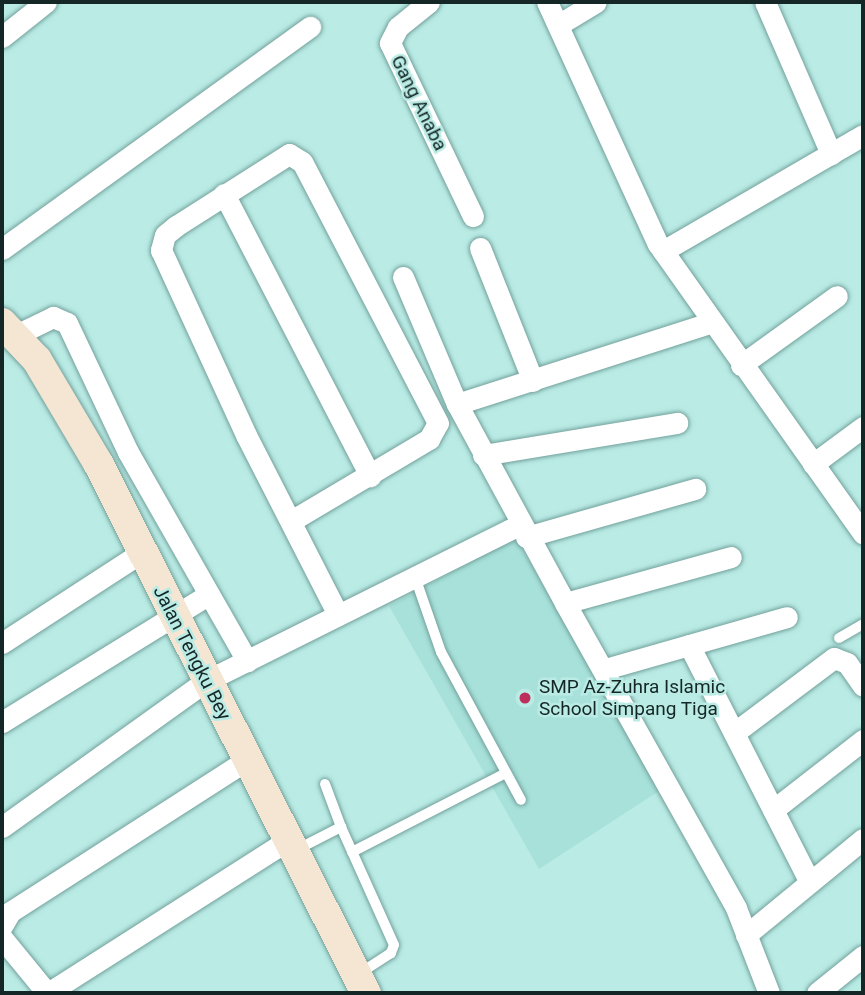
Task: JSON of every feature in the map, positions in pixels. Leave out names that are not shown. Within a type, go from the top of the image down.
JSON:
[{"type":"main road","name":"Jalan Tengku Bey","points":[[7,330],[37,360],[98,463],[172,616],[362,984]]},
{"type":"street","points":[[2,37],[46,2]]},
{"type":"street","name":"Gang Anaba","points":[[429,2],[398,27],[390,43],[473,216]]},
{"type":"street","points":[[547,2],[633,197],[663,251],[710,323],[863,534]]},
{"type":"street","points":[[558,25],[596,2]]},
{"type":"street","points":[[765,2],[831,154]]},
{"type":"street","points":[[2,249],[310,27]]},
{"type":"street","points":[[663,251],[863,135]]},
{"type":"street","points":[[291,522],[370,476],[435,433],[436,415],[302,162],[295,155],[284,155],[165,235],[161,250],[291,522],[338,615]]},
{"type":"street","points":[[224,194],[370,476]]},
{"type":"street","points":[[480,248],[533,381]]},
{"type":"street","points":[[404,277],[457,404],[522,531],[605,669],[704,847],[746,935],[769,993]]},
{"type":"street","points":[[741,365],[837,296]]},
{"type":"street","points":[[7,330],[53,317],[67,323],[128,452],[247,661]]},
{"type":"street","points":[[457,404],[710,323]]},
{"type":"street","points":[[483,455],[677,423]]},
{"type":"street","points":[[813,464],[863,427]]},
{"type":"street","points":[[2,827],[206,681],[415,577],[522,531],[695,489]]},
{"type":"street","points":[[2,643],[142,552]]},
{"type":"street","points":[[565,603],[731,557]]},
{"type":"street","points":[[2,722],[209,594]]},
{"type":"street","points":[[605,669],[787,617]]},
{"type":"street","points":[[689,645],[810,882]]},
{"type":"street","points":[[734,733],[834,658],[847,663],[863,686]]},
{"type":"street","points":[[773,810],[863,740]]},
{"type":"street","points":[[5,914],[247,760]]},
{"type":"street","points":[[746,935],[863,839]]},
{"type":"street","points":[[2,938],[48,993],[291,846]]},
{"type":"street","points":[[817,993],[863,956]]},
{"type":"lane","points":[[415,577],[441,652],[504,774],[521,800]]},
{"type":"lane","points":[[839,638],[863,624]]},
{"type":"lane","points":[[352,852],[504,774]]},
{"type":"lane","points":[[325,784],[341,827],[394,945],[391,953],[362,984]]},
{"type":"lane","points":[[291,846],[341,827]]},
{"type":"shaded area","name":"SMP Az-Zuhra Islamic School Simpang Tiga","points":[[516,538],[662,789],[539,869],[389,606]]},
{"type":"place","name":"SMP Az-Zuhra Islamic School Simpang Tiga","points":[[525,698]]}]
